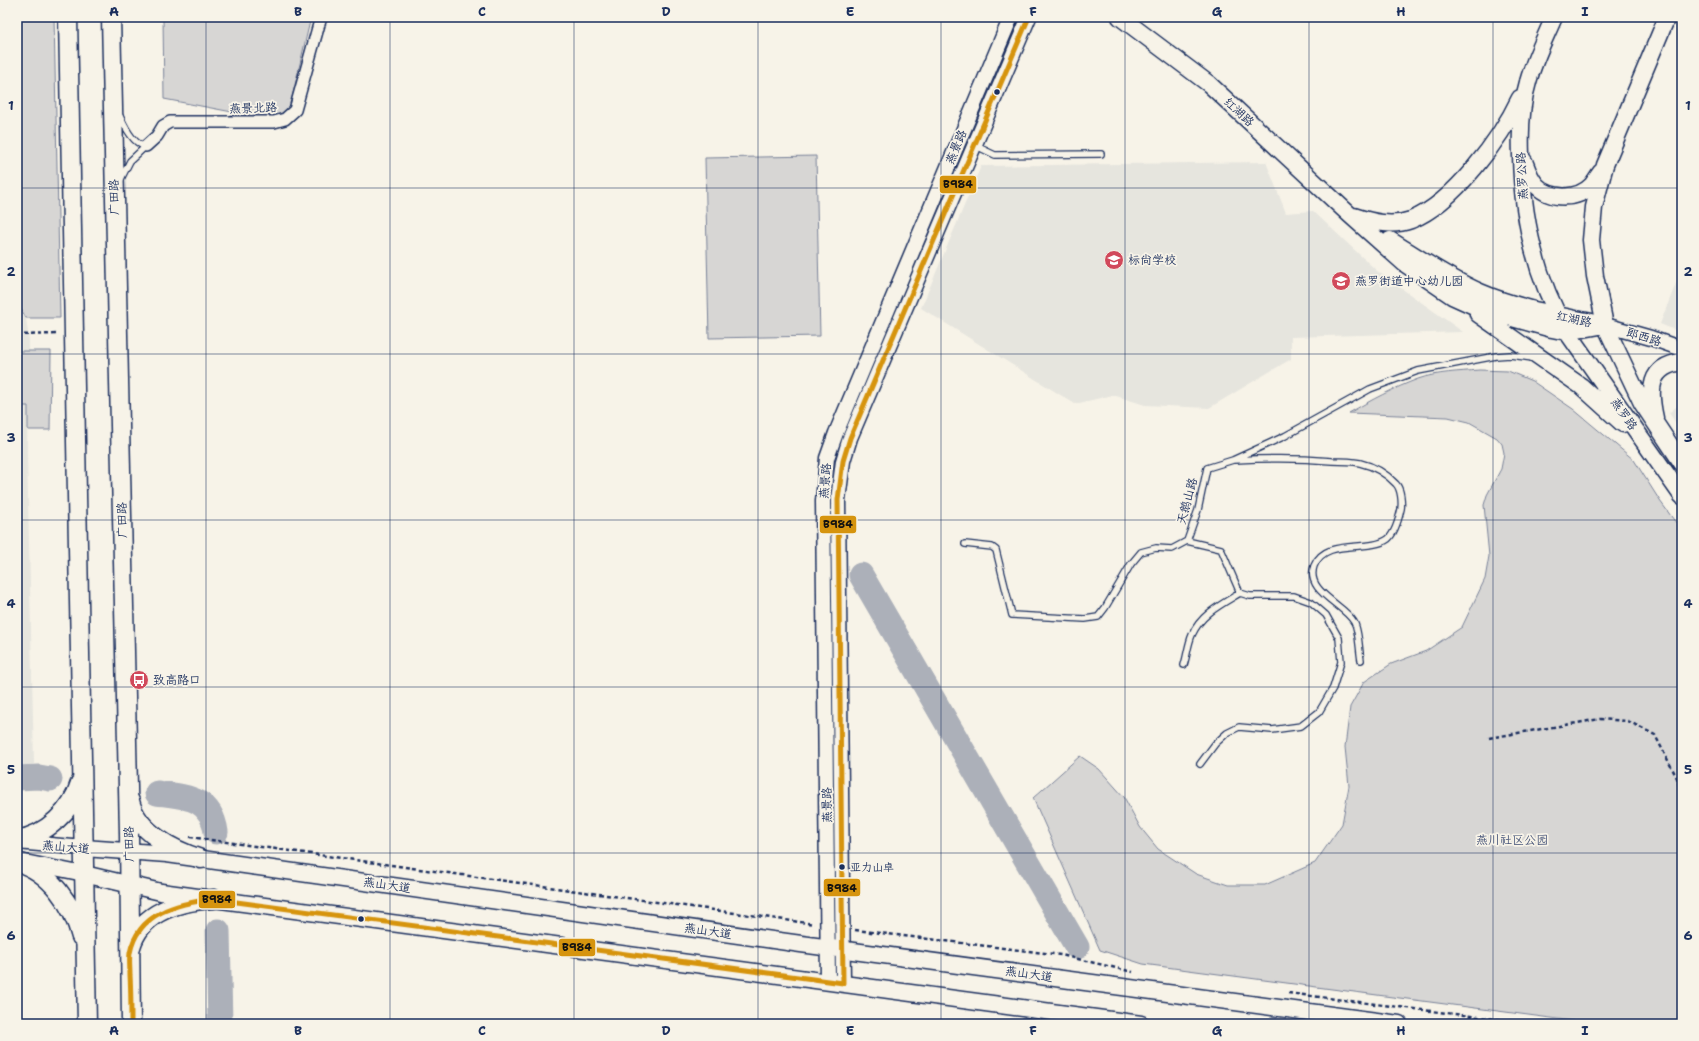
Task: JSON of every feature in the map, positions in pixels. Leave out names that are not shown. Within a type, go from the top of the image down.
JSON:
[{"type":"main road","points":[[68,17],[87,1024]]},
{"type":"main road","name":"广田路","points":[[110,17],[129,852],[131,1024]]},
{"type":"main road","name":"红湖路","points":[[1120,17],[1209,84],[1405,264],[1452,296],[1483,310],[1505,317],[1567,332],[1605,325]]},
{"type":"main road","name":"燕罗公路","points":[[1554,17],[1528,82],[1523,108],[1521,150],[1524,204],[1532,248],[1540,275],[1567,332]]},
{"type":"main road","points":[[1605,325],[1595,276],[1591,240],[1594,207],[1605,165],[1667,17]]},
{"type":"main road","points":[[1350,215],[1376,223],[1395,223],[1410,220],[1426,212],[1443,199],[1466,177],[1487,153],[1512,117],[1528,82]]},
{"type":"main road","points":[[1521,150],[1529,175],[1537,186],[1547,193],[1557,196],[1571,196],[1581,193],[1591,186],[1605,165]]},
{"type":"main road","name":"红湖路","points":[[1350,215],[1460,282],[1481,293],[1516,305],[1605,325]]},
{"type":"main road","points":[[1452,296],[1581,386],[1646,445]]},
{"type":"main road","name":"燕罗路","points":[[1605,325],[1642,403],[1682,463]]},
{"type":"main road","name":"燕罗路","points":[[1567,332],[1682,496]]},
{"type":"main road","points":[[1656,423],[1651,401],[1651,387],[1655,376],[1664,368],[1673,363],[1682,362]]},
{"type":"main road","points":[[17,841],[44,830],[66,810],[77,792],[82,764]]},
{"type":"main road","points":[[127,788],[134,812],[145,827],[170,846],[201,859]]},
{"type":"main road","name":"燕山大道","points":[[84,848],[167,854],[836,949],[1399,1024]]},
{"type":"main road","points":[[17,861],[29,866],[45,876],[65,901],[75,920],[80,934],[86,968]]},
{"type":"main road","name":"燕山大道","points":[[84,874],[161,892],[836,982],[1084,1020],[1142,1024]]},
{"type":"main road","points":[[130,954],[131,946],[138,933],[153,916],[177,905],[214,899]]},
{"type":"street","name":"燕景北路","points":[[146,146],[157,136],[163,126],[170,122],[274,122],[285,119],[295,110],[321,17]]},
{"type":"street","name":"燕景路","points":[[836,949],[823,502],[827,458],[836,433],[1011,17]]},
{"type":"street","name":"燕景路","points":[[836,982],[838,500],[840,474],[850,438],[1029,17]]},
{"type":"street","name":"郎西路","points":[[1605,325],[1651,338],[1682,349]]},
{"type":"street","name":"燕山大道","points":[[17,841],[84,848]]},
{"type":"street","name":"燕山大道","points":[[17,861],[37,863],[84,874]]},
{"type":"lane","points":[[112,94],[123,122],[139,144],[146,146]]},
{"type":"lane","points":[[974,145],[996,155],[1101,154]]},
{"type":"lane","points":[[114,200],[118,185],[130,161],[146,146]]},
{"type":"lane","name":"天鹅山路","points":[[965,544],[992,547],[996,550],[1012,616],[1085,619],[1098,617],[1131,564],[1141,552],[1156,548],[1172,549],[1187,541],[1198,510],[1207,468],[1233,460],[1285,436],[1370,389],[1418,371],[1474,359],[1503,355],[1545,360]]},
{"type":"lane","points":[[1233,460],[1274,458],[1360,463],[1387,474],[1398,486],[1402,504],[1399,522],[1388,539],[1370,545],[1337,548],[1322,554],[1314,566],[1314,580],[1321,591],[1350,616],[1355,623],[1361,660]]},
{"type":"lane","points":[[1187,541],[1221,549],[1240,593]]},
{"type":"lane","points":[[1184,665],[1192,635],[1204,618],[1213,609],[1240,593],[1250,596],[1294,596],[1311,602],[1326,615],[1339,638],[1342,662],[1333,688],[1318,712],[1301,726],[1272,730],[1239,727],[1226,733],[1215,744],[1200,764]]},
{"type":"path","points":[[17,335],[62,334]]},
{"type":"path","points":[[1489,738],[1600,719],[1628,721],[1655,735],[1677,778],[1682,796]]},
{"type":"path","points":[[186,836],[799,922]]},
{"type":"path","points":[[857,930],[1061,955],[1140,974]]},
{"type":"path","points":[[1282,992],[1534,1024]]},
{"type":"shaded area","name":"标尚学校","points":[[1266,162],[1286,213],[1313,211],[1377,271],[1463,332],[1291,337],[1291,359],[1209,408],[1145,405],[1113,395],[1075,404],[921,308],[981,166]]},
{"type":"shaded area","points":[[1682,268],[1682,333],[1660,324]]},
{"type":"shaded area","points":[[17,302],[26,318],[29,340],[27,452],[34,764],[17,767]]},
{"type":"shaded area","points":[[1682,402],[1682,432],[1669,413]]},
{"type":"green space","points":[[17,17],[54,17],[60,318],[26,318],[17,302]]},
{"type":"green space","points":[[163,17],[311,17],[289,110],[269,119],[164,99]]},
{"type":"green space","points":[[816,156],[820,336],[709,338],[705,158]]},
{"type":"green space","points":[[17,351],[51,351],[50,430],[28,430],[28,406],[17,406]]},
{"type":"green space","name":"燕川社区公园","points":[[1479,370],[1508,371],[1532,381],[1573,409],[1634,460],[1660,501],[1682,531],[1682,1024],[1596,1024],[1143,964],[1100,950],[1033,798],[1080,756],[1099,769],[1124,797],[1140,827],[1158,849],[1196,874],[1228,885],[1265,885],[1315,863],[1342,824],[1349,786],[1345,747],[1350,707],[1364,682],[1391,664],[1426,651],[1462,627],[1485,579],[1489,556],[1484,505],[1487,495],[1501,469],[1504,453],[1502,444],[1497,438],[1469,422],[1448,417],[1349,413],[1383,394],[1418,379],[1441,374]]},
{"type":"waterway","points":[[861,575],[1077,947]]},
{"type":"waterway","points":[[17,778],[39,777],[50,779]]},
{"type":"waterway","points":[[157,793],[187,798],[203,805],[213,820],[216,832]]},
{"type":"waterway","points":[[218,931],[220,1024]]},
{"type":"transit line","name":"B984","points":[[131,1024],[130,953],[134,939],[151,919],[162,912],[187,903],[214,899],[843,983],[838,500],[843,461],[850,438],[1029,17]]},
{"type":"place","name":"标尚学校","points":[[1114,260]]},
{"type":"place","name":"燕罗街道中心幼儿园","points":[[1341,281]]},
{"type":"place","name":"致高路口","points":[[139,680]]},
{"type":"place","name":"亚力山卓","points":[[842,867]]}]
